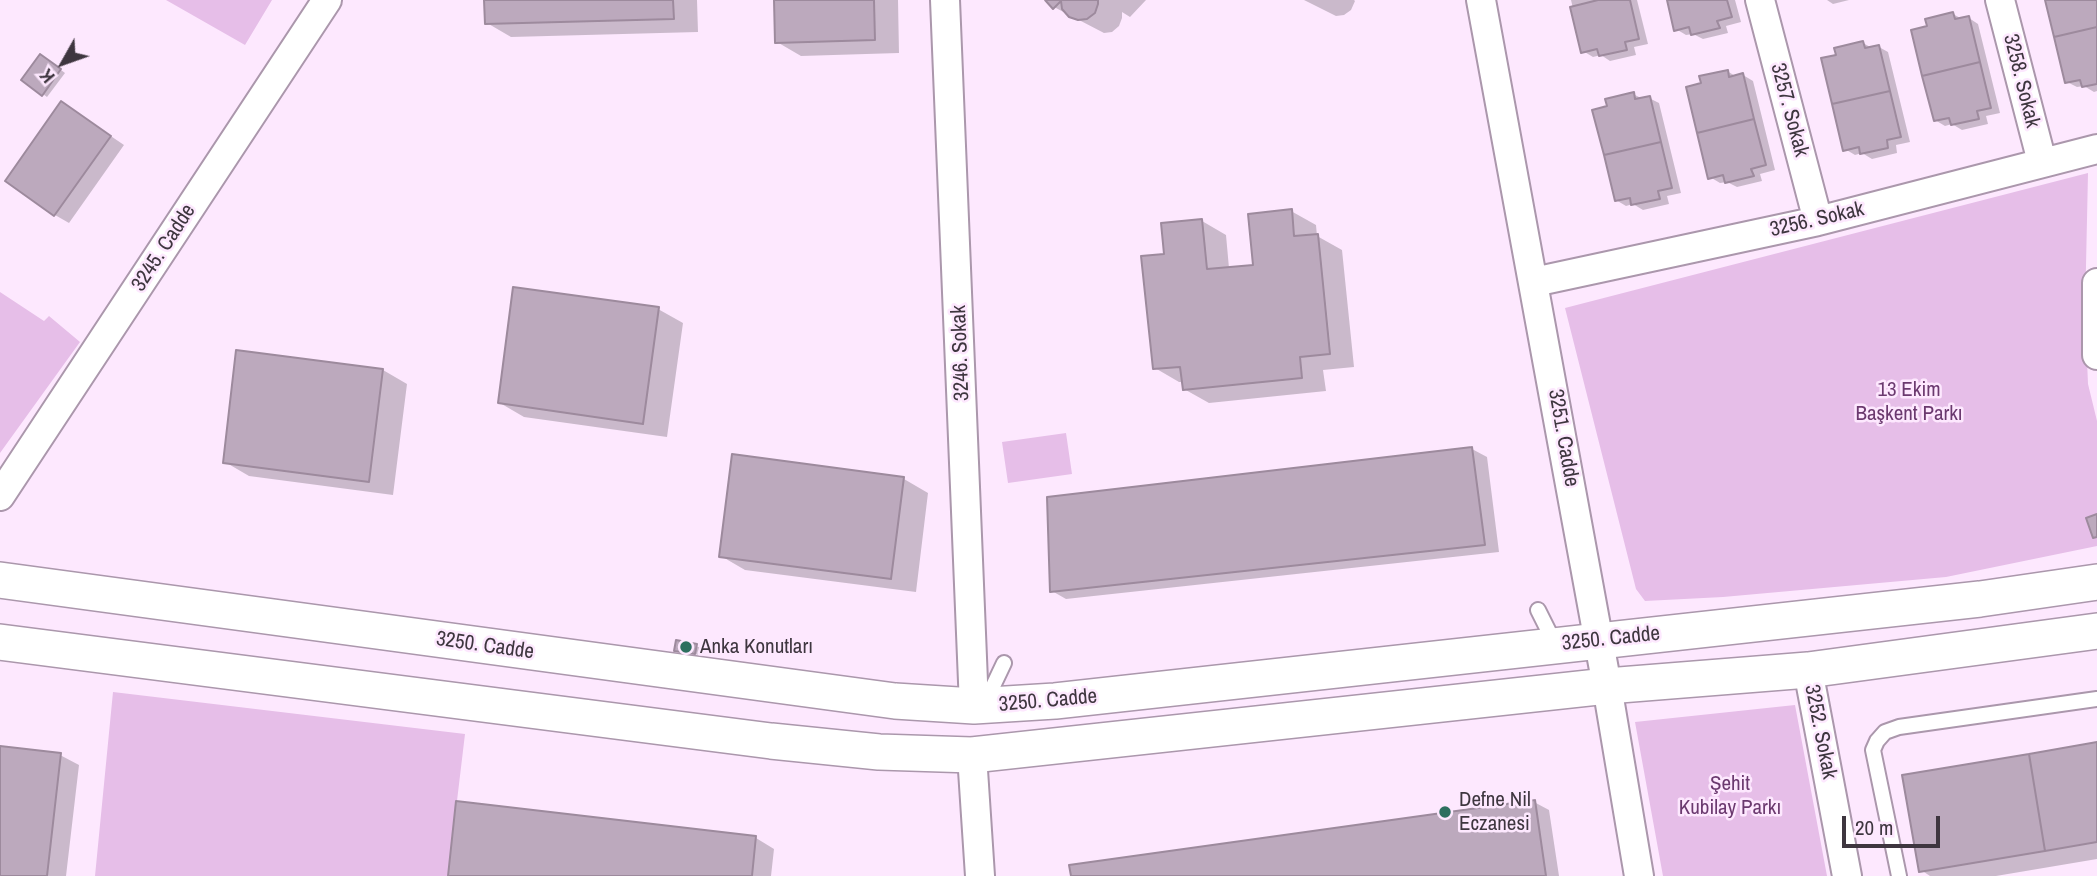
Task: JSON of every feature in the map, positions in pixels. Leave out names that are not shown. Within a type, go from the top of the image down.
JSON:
[{"type":"street","name":"3245. Cadde","points":[[0,496],[327,0]]},
{"type":"street","name":"3246. Sokak","points":[[945,0],[979,706]]},
{"type":"street","name":"3251. Cadde","points":[[1481,0],[1599,640],[1639,876]]},
{"type":"street","name":"3257. Sokak","points":[[1760,0],[1818,220]]},
{"type":"street","name":"3258. Sokak","points":[[2000,0],[2042,162]]},
{"type":"street","name":"3256. Sokak","points":[[1534,282],[1818,220],[2097,149]]},
{"type":"street","points":[[2097,283],[2097,355]]},
{"type":"street","name":"3250. Cadde","points":[[0,580],[895,701],[979,706],[1055,701],[1980,599],[2097,582]]},
{"type":"street","name":"3250. Cadde","points":[[0,642],[782,743],[879,752],[972,755],[1607,686],[1808,670],[2097,631]]},
{"type":"street","name":"3252. Sokak","points":[[1808,670],[1847,876]]},
{"type":"street","points":[[972,755],[980,876]]},
{"type":"lane","points":[[1538,610],[1556,645]]},
{"type":"lane","points":[[979,706],[1004,663]]},
{"type":"lane","points":[[1899,876],[1873,750],[1885,732],[1899,727],[2097,699]]},
{"type":"green space","points":[[166,0],[272,0],[245,45]]},
{"type":"green space","name":"13 Ekim Başkent Parkı","points":[[2088,173],[2085,312],[2088,384],[2097,421],[2097,546],[1946,577],[1723,597],[1645,601],[1636,589],[1565,308]]},
{"type":"green space","points":[[0,292],[44,321],[49,316],[80,342],[0,453]]},
{"type":"green space","points":[[1066,433],[1072,474],[1008,483],[1002,442]]},
{"type":"green space","points":[[113,692],[465,734],[448,876],[95,876]]},
{"type":"green space","name":"Şehit Kubilay Parkı","points":[[1795,705],[1827,876],[1663,876],[1635,722]]},
{"type":"building","points":[[484,0],[673,0],[674,19],[485,24]]},
{"type":"building","points":[[774,0],[874,0],[875,40],[775,43]]},
{"type":"building","points":[[1045,0],[1098,0],[1098,4],[1095,13],[1087,19],[1078,20],[1069,17],[1062,9],[1061,1],[1053,9]]},
{"type":"building","points":[[1598,0],[1630,0],[1639,39],[1625,42],[1627,50],[1599,56],[1597,49],[1581,53],[1570,7]]},
{"type":"building","points":[[1667,0],[1727,0],[1732,17],[1717,21],[1720,28],[1691,35],[1689,27],[1674,31]]},
{"type":"building","points":[[2045,0],[2097,0],[2097,27],[2054,37]]},
{"type":"building","points":[[1953,12],[1955,19],[1969,16],[1980,62],[1922,76],[1911,30],[1927,26],[1925,19]]},
{"type":"building","points":[[2097,27],[2097,84],[2082,87],[2080,80],[2065,83],[2054,37]]},
{"type":"building","points":[[1863,41],[1865,48],[1879,45],[1890,91],[1832,104],[1821,58],[1836,55],[1834,48]]},
{"type":"building","points":[[40,54],[61,69],[42,96],[21,80]]},
{"type":"building","points":[[1980,62],[1991,108],[1977,111],[1979,119],[1951,125],[1949,118],[1934,121],[1922,76]]},
{"type":"building","points":[[1728,70],[1729,77],[1743,73],[1754,119],[1697,133],[1686,87],[1701,83],[1699,76]]},
{"type":"building","points":[[1890,91],[1901,137],[1887,140],[1888,148],[1860,154],[1859,147],[1843,151],[1832,104]]},
{"type":"building","points":[[1634,92],[1635,99],[1650,96],[1661,142],[1604,155],[1592,110],[1607,106],[1605,99]]},
{"type":"building","points":[[61,101],[111,136],[54,216],[5,181]]},
{"type":"building","points":[[1754,119],[1766,165],[1751,169],[1754,176],[1725,183],[1723,175],[1708,179],[1697,133]]},
{"type":"building","points":[[1661,142],[1672,188],[1658,191],[1660,199],[1631,205],[1630,198],[1615,201],[1604,155]]},
{"type":"building","points":[[1292,209],[1294,236],[1318,234],[1330,354],[1300,357],[1302,378],[1183,390],[1180,367],[1153,369],[1141,256],[1164,254],[1161,223],[1202,219],[1207,269],[1253,265],[1248,214]]},
{"type":"building","points":[[513,287],[659,307],[643,424],[498,403]]},
{"type":"building","points":[[236,350],[383,369],[369,482],[223,463]]},
{"type":"building","points":[[1472,447],[1485,545],[1050,592],[1047,497]]},
{"type":"building","points":[[732,454],[904,477],[891,579],[719,557]]},
{"type":"building","points":[[2097,514],[2097,537],[2093,538],[2086,518]]},
{"type":"building","points":[[676,640],[697,644],[695,654],[674,651]]},
{"type":"building","points":[[2097,742],[2097,842],[2045,851],[2029,754]]},
{"type":"building","points":[[0,746],[61,753],[47,876],[0,876]]},
{"type":"building","points":[[2029,754],[2045,851],[1919,872],[1902,775]]},
{"type":"building","points":[[1535,800],[1546,876],[1071,876],[1069,865]]},
{"type":"building","points":[[456,801],[756,836],[752,876],[448,876]]},
{"type":"place","name":"Anka Konutları","points":[[686,647]]},
{"type":"place","name":"Defne Nil Eczanesi","points":[[1445,812]]}]
